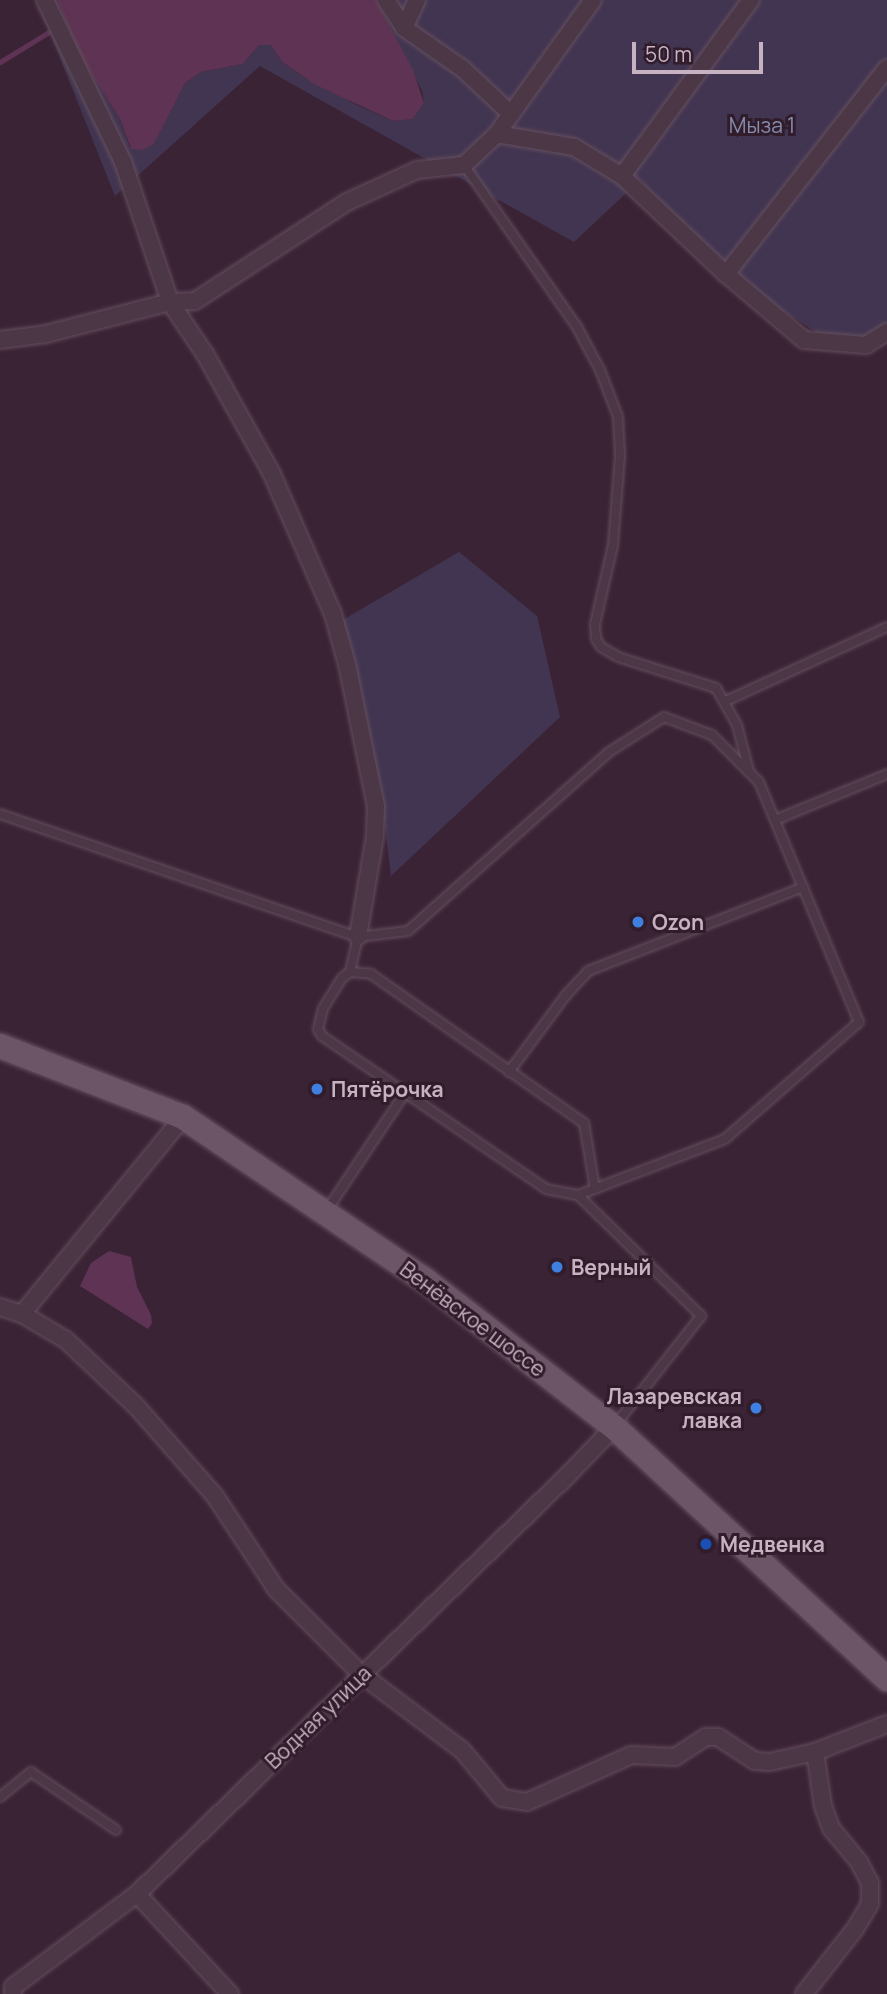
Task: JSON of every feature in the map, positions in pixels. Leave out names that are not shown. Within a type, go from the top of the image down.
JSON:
[{"type":"main road","name":"Венёвское шоссе","points":[[0,1046],[183,1117],[425,1280],[614,1426],[887,1679]]},
{"type":"street","points":[[45,0],[123,162],[170,302],[205,354],[271,472],[333,614],[347,664],[376,806],[374,836],[358,937]]},
{"type":"street","points":[[386,0],[404,28],[463,69],[512,114]]},
{"type":"street","points":[[404,28],[418,0]]},
{"type":"street","points":[[0,340],[46,334],[170,302],[195,301],[347,202],[417,170],[464,165],[497,134],[593,0]]},
{"type":"street","points":[[622,176],[751,0]]},
{"type":"street","points":[[726,274],[887,68]]},
{"type":"street","points":[[497,134],[574,146],[622,176],[726,274],[804,340],[866,345],[887,332]]},
{"type":"street","points":[[22,1314],[183,1117]]},
{"type":"street","points":[[0,1307],[22,1314],[66,1340],[164,1435],[215,1496],[276,1590],[362,1674],[462,1750],[477,1764],[491,1788],[502,1798],[515,1803],[527,1802],[632,1755],[682,1754],[706,1737],[718,1737],[755,1761],[770,1762],[815,1752],[887,1724]]},
{"type":"street","name":"Водная улица","points":[[13,1994],[13,1987],[137,1894],[568,1475],[614,1426]]},
{"type":"street","points":[[804,1994],[855,1929],[870,1904],[870,1883],[859,1863],[831,1828],[827,1817],[816,1775],[815,1752]]},
{"type":"street","points":[[137,1894],[230,1994]]},
{"type":"lane","points":[[464,165],[577,327],[600,370],[618,417],[620,456],[613,545],[595,624],[596,639],[601,647],[618,657],[705,682],[716,688],[726,701],[737,725],[750,774]]},
{"type":"lane","points":[[726,701],[887,627]]},
{"type":"lane","points":[[0,814],[358,937],[408,931],[609,752],[664,717],[712,735],[759,782],[859,1022],[725,1139],[578,1195],[546,1189],[334,1045],[318,1029],[323,1009],[342,978],[350,972],[358,937]]},
{"type":"lane","points":[[775,820],[887,774]]},
{"type":"lane","points":[[509,1072],[587,971],[803,887]]},
{"type":"lane","points":[[350,972],[371,974],[584,1124],[595,1189]]},
{"type":"lane","points":[[325,1213],[405,1093]]},
{"type":"lane","points":[[578,1195],[701,1316],[614,1426]]},
{"type":"lane","points":[[0,1797],[31,1772],[116,1830]]},
{"type":"green space","name":"Мыза 1","points":[[37,0],[57,0],[83,61],[120,119],[130,148],[154,144],[185,83],[201,72],[243,64],[259,45],[271,45],[282,62],[299,74],[359,106],[393,121],[413,119],[424,103],[422,91],[376,0],[887,0],[887,342],[824,337],[738,282],[640,180],[574,242],[260,66],[115,196]]},
{"type":"green space","points":[[459,552],[537,616],[560,717],[391,876],[383,811],[341,621]]},
{"type":"shaded area","points":[[57,0],[376,0],[413,70],[424,103],[413,119],[393,121],[316,85],[282,62],[271,45],[259,45],[243,64],[201,72],[185,83],[154,144],[142,150],[131,149],[120,119],[83,61]]},
{"type":"shaded area","points":[[109,1251],[131,1257],[137,1287],[151,1315],[152,1323],[148,1329],[80,1286],[91,1263]]},
{"type":"waterway","name":"Медвенка","points":[[0,62],[49,32]]},
{"type":"place","name":"Ozon","points":[[638,922]]},
{"type":"place","name":"Пятёрочка","points":[[317,1089]]},
{"type":"place","name":"Верный","points":[[557,1267]]},
{"type":"place","name":"Лазаревская лавка","points":[[756,1408]]},
{"type":"place","name":"Медвенка","points":[[706,1544]]}]
